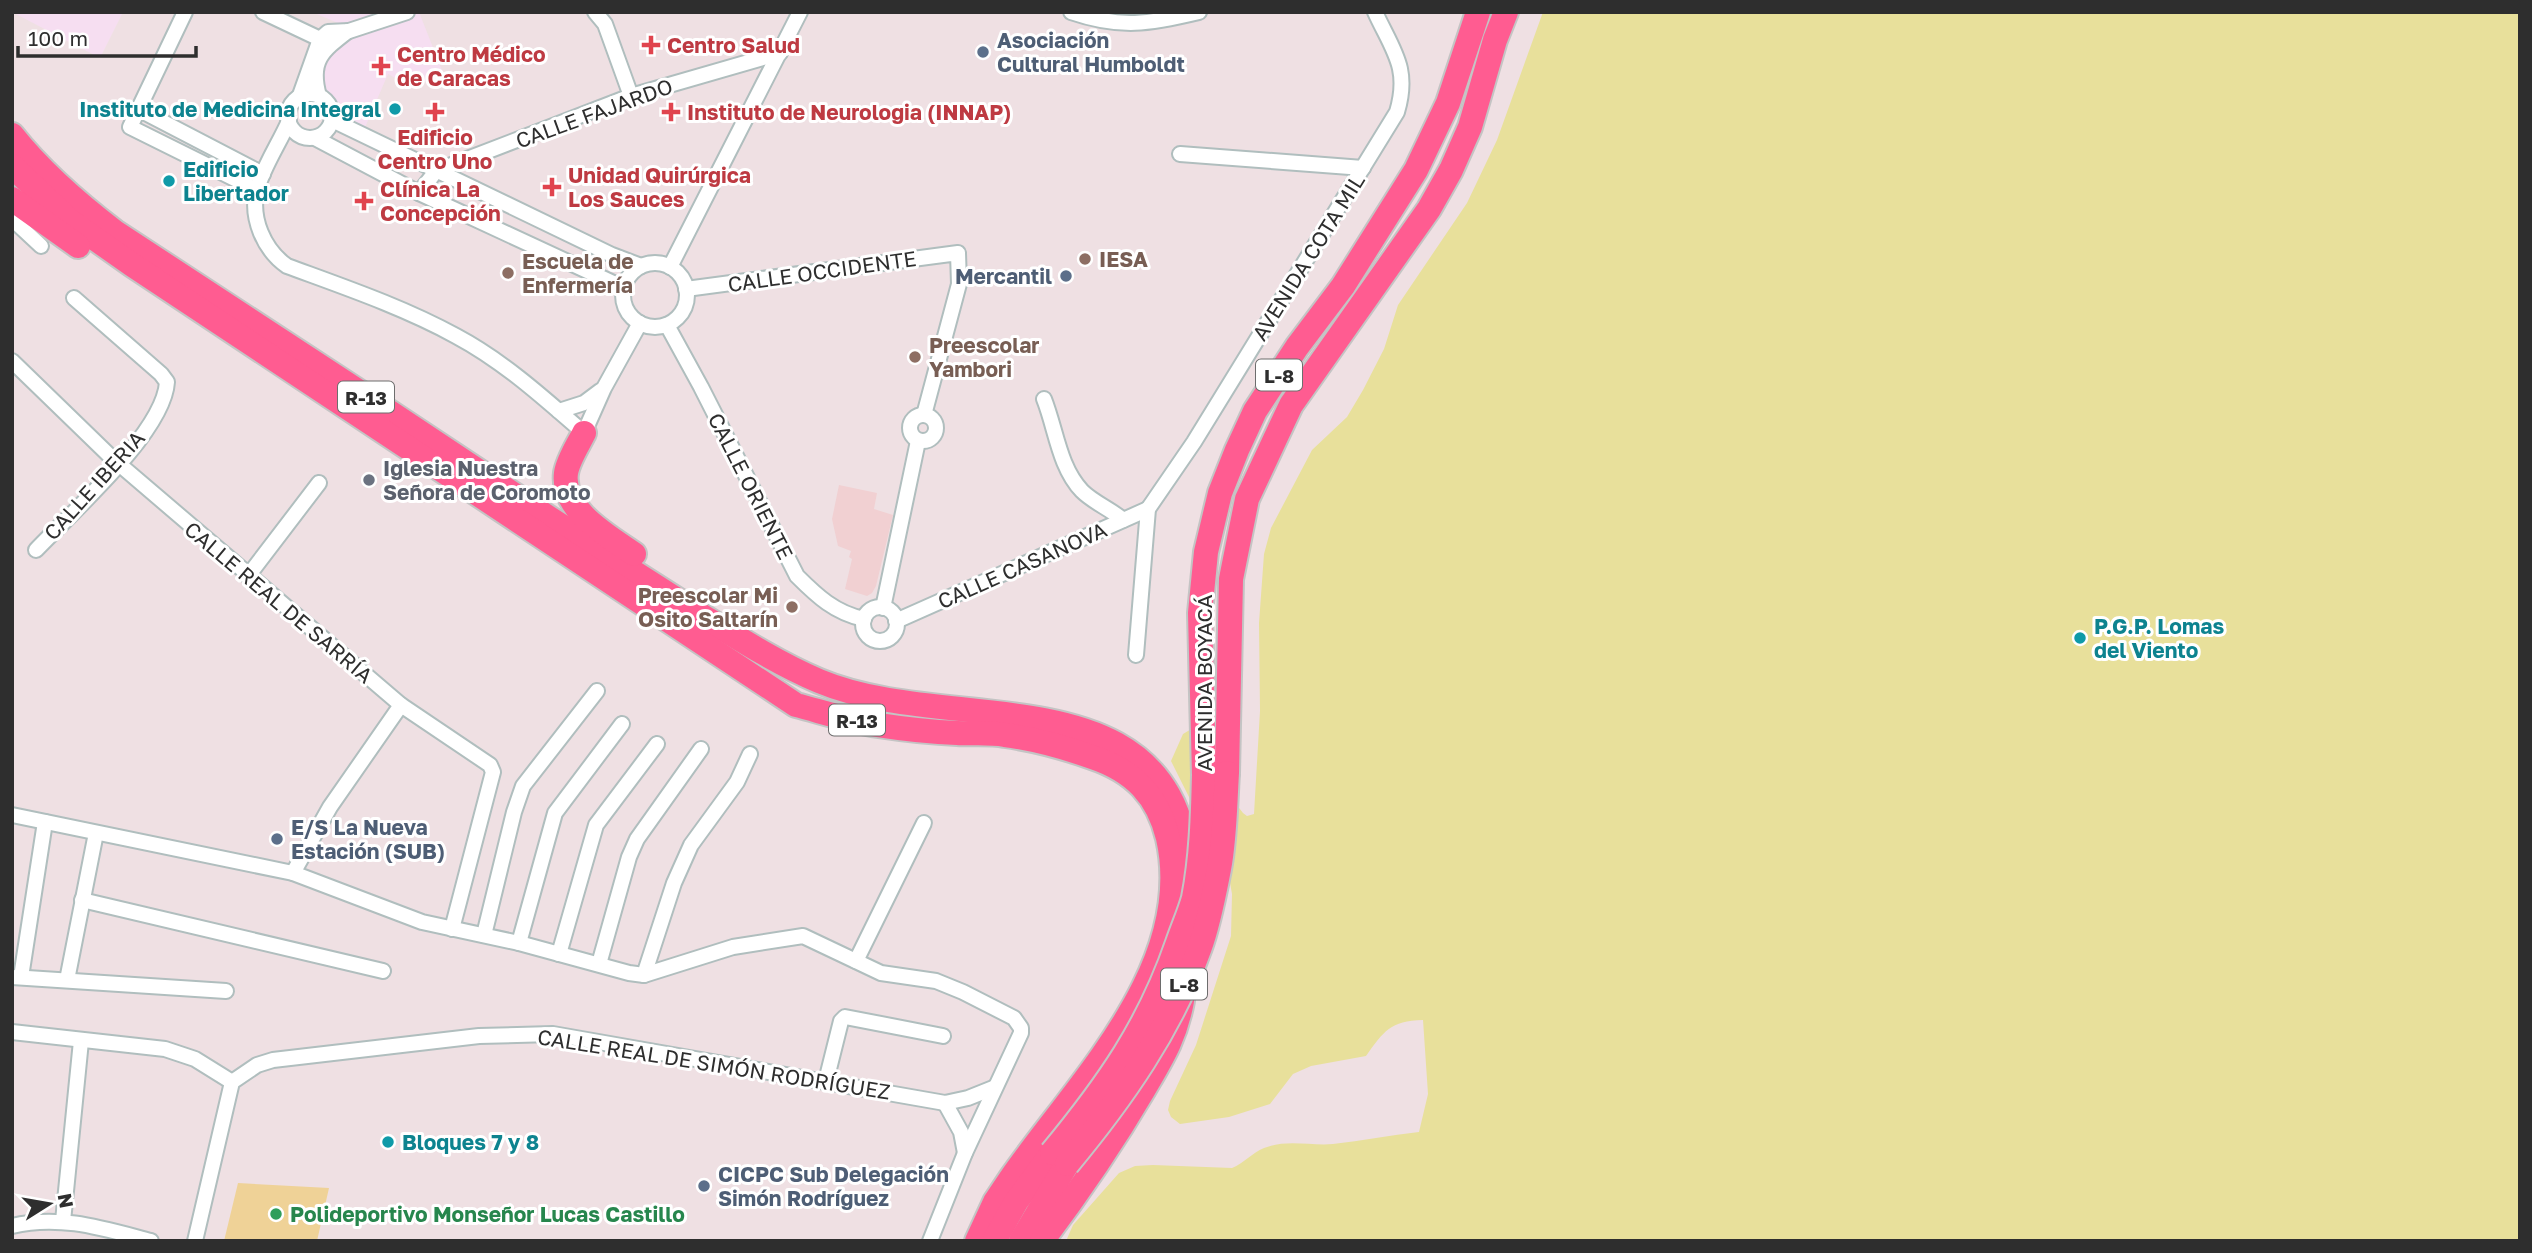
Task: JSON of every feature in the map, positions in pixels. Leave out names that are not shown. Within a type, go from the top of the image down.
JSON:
[{"type":"highway","name":"AVENIDA BOYACÁ","points":[[994,1241],[1016,1202],[1104,1120],[1142,1065],[1174,1008],[1200,946],[1220,866],[1216,774],[1200,613],[1206,552],[1220,493],[1255,411],[1297,347],[1343,286],[1416,170],[1448,103],[1478,12]]},
{"type":"highway","name":"AVENIDA BOYACÁ","points":[[1216,774],[1231,579],[1247,499],[1290,405],[1429,209],[1451,170],[1470,127],[1495,40],[1506,12]]},
{"type":"highway","name":"R-13","points":[[12,135],[50,177],[115,232],[627,569],[737,637],[820,682],[873,699],[1030,717],[1056,721],[1092,732],[1125,748],[1162,785],[1179,818],[1189,856],[1192,929],[1188,969],[1173,1038],[1113,1142],[1042,1241]]},
{"type":"highway","name":"R-13","points":[[12,166],[70,221],[169,290],[796,705],[876,725],[955,733],[1003,734],[1096,758],[1144,787],[1166,830],[1174,878],[1170,911],[1157,955],[1117,1037],[1011,1178],[995,1202],[977,1241]]},
{"type":"highway","name":"R-13","points":[[12,199],[71,241],[138,282],[169,290]]},
{"type":"highway","points":[[584,433],[566,471],[569,497],[577,508],[603,532],[722,619],[737,637]]},
{"type":"highway","name":"AVENIDA BOYACÁ","points":[[1021,1241],[1060,1159]]},
{"type":"street","points":[[185,12],[130,127],[257,190]]},
{"type":"street","points":[[263,12],[324,36],[349,31],[407,12]]},
{"type":"street","points":[[282,12],[324,36]]},
{"type":"street","points":[[595,12],[605,24],[631,96]]},
{"type":"street","points":[[670,267],[800,12]]},
{"type":"street","points":[[1071,12],[1117,23],[1134,24],[1154,23],[1199,12]]},
{"type":"street","name":"AVENIDA COTA MIL","points":[[1136,655],[1148,509],[1194,442],[1397,112],[1403,91],[1401,66],[1375,12]]},
{"type":"street","points":[[319,96],[315,83],[316,65],[331,45],[349,31]]},
{"type":"street","points":[[324,36],[299,98],[290,108],[289,121],[257,190],[256,203],[261,235],[276,258],[287,266],[427,321],[458,337],[532,388],[584,433],[604,388],[640,323]]},
{"type":"street","name":"CALLE FAJARDO","points":[[436,171],[631,96],[780,52]]},
{"type":"street","points":[[279,145],[326,132],[332,120],[328,103],[319,96],[308,94],[299,98]]},
{"type":"street","points":[[138,109],[263,174]]},
{"type":"street","points":[[332,120],[640,266]]},
{"type":"street","points":[[289,121],[292,128],[419,193],[624,288]]},
{"type":"street","points":[[1180,154],[1363,167]]},
{"type":"street","points":[[419,193],[436,171]]},
{"type":"street","points":[[12,219],[41,246]]},
{"type":"street","name":"CALLE OCCIDENTE","points":[[686,289],[958,253],[959,284],[925,415],[914,418],[911,424],[911,434],[918,441],[883,608]]},
{"type":"street","points":[[655,263],[670,267],[683,280],[687,298],[681,314],[667,325],[649,327],[628,312],[624,305],[624,288],[629,275],[640,266],[655,263]]},
{"type":"street","name":"CALLE IBERIA","points":[[36,550],[119,464],[154,416],[166,394],[167,382],[74,298]]},
{"type":"street","name":"CALLE ORIENTE","points":[[667,325],[797,576],[816,597],[864,619]]},
{"type":"street","name":"CALLE REAL DE SARRÍA","points":[[12,361],[119,464],[248,576],[401,705],[490,765],[493,772],[452,929]]},
{"type":"street","points":[[558,411],[583,403],[604,388]]},
{"type":"street","points":[[1044,399],[1072,477],[1082,491],[1123,520]]},
{"type":"street","points":[[248,576],[319,483]]},
{"type":"street","name":"CALLE CASANOVA","points":[[896,621],[1148,509]]},
{"type":"street","points":[[883,608],[893,614],[896,621],[892,635],[878,641],[866,634],[864,619],[870,610],[883,608]]},
{"type":"street","points":[[484,935],[514,812],[523,786],[597,691]]},
{"type":"street","points":[[293,873],[330,807],[401,705]]},
{"type":"street","points":[[519,943],[555,813],[622,724]]},
{"type":"street","points":[[559,954],[596,825],[657,744]]},
{"type":"street","points":[[598,964],[629,857],[637,839],[701,749]]},
{"type":"street","points":[[645,975],[674,883],[691,845],[737,782],[750,754]]},
{"type":"street","points":[[12,815],[293,873],[422,922],[519,943],[629,973],[645,975],[733,947],[803,936],[881,973],[936,981],[963,992],[1014,1018],[1021,1028],[1019,1040],[993,1088],[930,1241]]},
{"type":"street","points":[[45,822],[17,977],[226,991]]},
{"type":"street","points":[[856,961],[924,823]]},
{"type":"street","points":[[66,980],[96,833]]},
{"type":"street","points":[[82,900],[383,971]]},
{"type":"street","points":[[825,1081],[841,1021],[845,1017],[943,1037]]},
{"type":"street","points":[[12,1032],[165,1049],[195,1059],[232,1082],[195,1241]]},
{"type":"street","name":"CALLE REAL DE SIMÓN RODRÍGUEZ","points":[[232,1082],[257,1065],[273,1060],[516,1034],[553,1034],[945,1103],[993,1088]]},
{"type":"street","points":[[63,1221],[80,1041]]},
{"type":"street","points":[[945,1103],[961,1132],[965,1153]]},
{"type":"street","points":[[12,1226],[63,1221],[151,1241]]},
{"type":"shaded area","points":[[12,12],[123,12],[100,58]]},
{"type":"shaded area","name":"Centro Médico de Caracas","points":[[312,12],[419,12],[443,73],[412,87],[388,74],[363,132],[335,119],[330,101],[320,88],[325,58],[353,23],[338,23]]},
{"type":"shaded area","points":[[1543,12],[2520,12],[2520,1241],[1066,1241],[1073,1225],[1119,1173],[1135,1166],[1232,1168],[1272,1145],[1333,1144],[1419,1132],[1428,1094],[1423,1020],[1395,1025],[1378,1040],[1366,1056],[1311,1066],[1293,1074],[1270,1104],[1229,1117],[1180,1124],[1171,1117],[1168,1110],[1170,1101],[1196,1045],[1231,936],[1232,894],[1229,877],[1171,761],[1183,734],[1193,728],[1212,773],[1243,813],[1247,816],[1254,814],[1260,711],[1259,623],[1264,554],[1271,528],[1312,450],[1347,417],[1384,349],[1398,305],[1467,203],[1497,140]]},
{"type":"shaded area","points":[[839,485],[877,493],[874,509],[893,515],[876,586],[867,596],[845,589],[852,559],[849,557],[851,551],[838,546],[832,519]]},
{"type":"shaded area","name":"Polideportivo Monseñor Lucas Castillo","points":[[238,1183],[329,1188],[317,1241],[224,1241]]},
{"type":"place","name":"Centro Salud","points":[[651,45]]},
{"type":"place","name":"Asociación Cultural Humboldt","points":[[983,52]]},
{"type":"place","name":"Centro Médico de Caracas","points":[[381,66]]},
{"type":"place","name":"Instituto de Medicina Integral","points":[[395,109]]},
{"type":"place","name":"Edificio Centro Uno","points":[[435,112]]},
{"type":"place","name":"Instituto de Neurologia (INNAP)","points":[[671,112]]},
{"type":"place","name":"Edificio Libertador","points":[[169,181]]},
{"type":"place","name":"Unidad Quirúrgica Los Sauces","points":[[552,187]]},
{"type":"place","name":"Clínica La Concepción","points":[[364,201]]},
{"type":"place","name":"IESA","points":[[1085,259]]},
{"type":"place","name":"Escuela de Enfermería","points":[[508,273]]},
{"type":"place","name":"Mercantil","points":[[1066,276]]},
{"type":"place","name":"Preescolar Yambori","points":[[915,357]]},
{"type":"place","name":"Iglesia Nuestra Señora de Coromoto","points":[[369,480]]},
{"type":"place","name":"Preescolar Mi Osito Saltarín","points":[[792,607]]},
{"type":"place","name":"P.G.P. Lomas del Viento","points":[[2080,638]]},
{"type":"place","name":"E/S La Nueva Estación (SUB)","points":[[277,839]]},
{"type":"place","name":"Bloques 7 y 8","points":[[388,1142]]},
{"type":"place","name":"CICPC Sub Delegación Simón Rodríguez","points":[[704,1186]]},
{"type":"place","name":"Polideportivo Monseñor Lucas Castillo","points":[[276,1214]]}]
